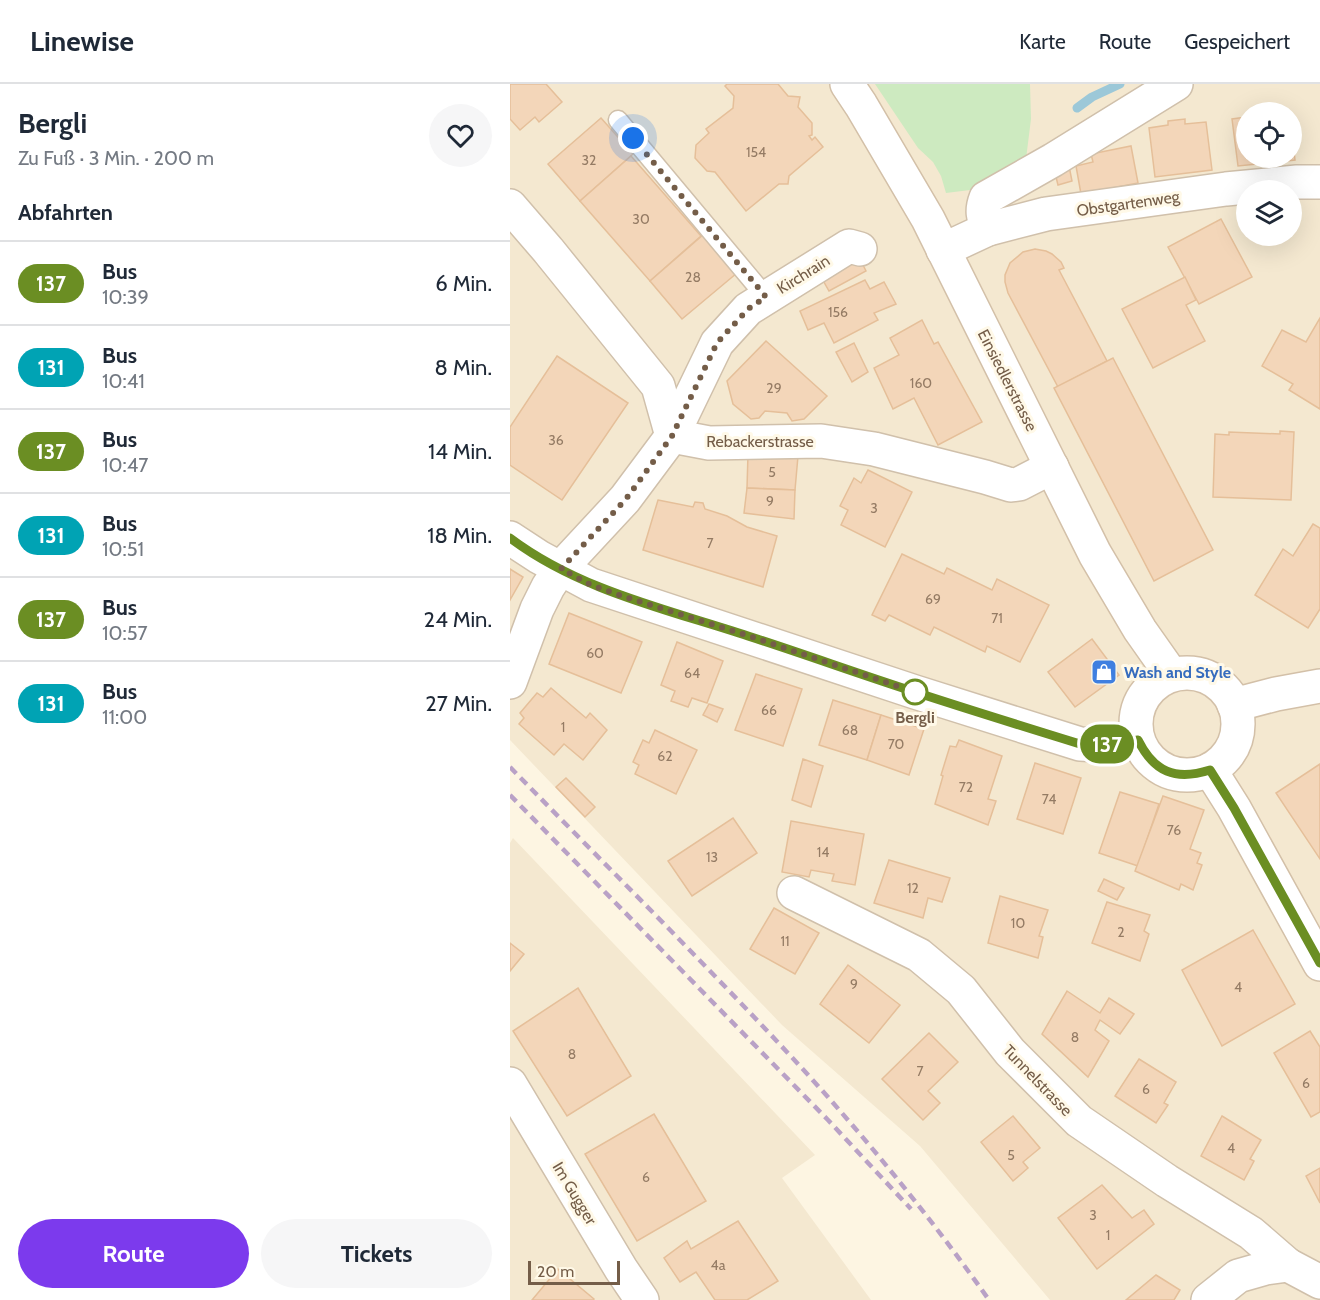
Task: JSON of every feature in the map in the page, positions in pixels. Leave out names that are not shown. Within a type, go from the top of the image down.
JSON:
[{"type":"street","name":"Einsiedlerstrasse","points":[[847,84],[928,219],[1095,554],[1140,630],[1171,674]]},
{"type":"street","points":[[988,229],[983,215],[986,198],[1053,160],[1176,84]]},
{"type":"street","name":"Obstgartenweg","points":[[943,250],[988,229],[1046,214],[1226,189],[1297,182],[1320,183]]},
{"type":"street","points":[[510,206],[658,386],[672,436]]},
{"type":"street","name":"Kirchrain","points":[[510,682],[537,609],[548,587],[561,569],[626,499],[672,436],[717,343],[748,309],[766,297],[849,246],[860,249]]},
{"type":"street","name":"Rebackerstrasse","points":[[672,436],[709,443],[821,441],[874,449],[1011,485],[1019,484],[1052,467]]},
{"type":"street","points":[[510,538],[591,585],[915,692],[1080,744],[1098,745],[1138,740]]},
{"type":"street","points":[[1186,672],[1202,674],[1215,681],[1227,692],[1234,705],[1238,720],[1237,735],[1222,761],[1210,770],[1181,775],[1167,771],[1154,764],[1144,753],[1138,740],[1135,724],[1138,707],[1145,693],[1157,682],[1171,674],[1186,672]]},
{"type":"street","points":[[1234,705],[1320,686]]},
{"type":"street","points":[[1210,770],[1234,808],[1320,963]]},
{"type":"street","name":"Tunnelstrasse","points":[[794,893],[919,955],[960,990],[1010,1052],[1079,1121],[1167,1181],[1251,1233],[1288,1265],[1320,1282]]},
{"type":"street","name":"Im Gugger","points":[[510,1084],[642,1300]]},
{"type":"street","points":[[1208,1300],[1238,1276],[1288,1265]]},
{"type":"lane","points":[[618,120],[766,297]]},
{"type":"shaded area","points":[[510,84],[1320,84],[1320,1300],[1050,1300],[920,1146],[782,1025],[510,740]]},
{"type":"shaded area","points":[[513,838],[815,1155],[782,1178],[871,1300],[510,1300],[510,843]]},
{"type":"green space","points":[[875,84],[1030,84],[1031,119],[1026,159],[970,190],[946,193],[941,176],[933,162],[918,148]]},
{"type":"building","points":[[510,84],[546,84],[562,102],[539,122],[535,117],[520,130],[510,119]]},
{"type":"building","points":[[727,84],[778,84],[788,96],[800,97],[798,107],[812,123],[812,135],[809,136],[812,140],[815,137],[823,147],[789,176],[788,184],[779,184],[746,211],[715,172],[707,171],[695,158],[696,145],[709,133],[706,129],[733,108],[734,96],[725,86]]},
{"type":"building","points":[[601,118],[633,154],[580,201],[548,164]]},
{"type":"building","points":[[1236,118],[1236,150],[1232,119]]},
{"type":"building","points":[[1185,119],[1185,124],[1206,122],[1212,170],[1155,177],[1149,128],[1168,125],[1168,121]]},
{"type":"building","points":[[1131,146],[1138,183],[1081,194],[1076,166],[1093,162],[1091,154]]},
{"type":"building","points":[[631,156],[701,236],[650,281],[580,201]]},
{"type":"building","points":[[1069,166],[1072,181],[1058,185],[1054,169]]},
{"type":"building","points":[[1221,219],[1252,277],[1199,304],[1168,247]]},
{"type":"building","points":[[704,234],[737,273],[682,319],[650,281]]},
{"type":"building","points":[[1035,249],[1052,254],[1061,262],[1064,268],[1059,270],[1107,361],[1058,387],[1008,293],[1005,282],[1010,263],[1023,252]]},
{"type":"building","points":[[858,255],[866,271],[829,291],[820,275]]},
{"type":"building","points":[[1185,277],[1196,300],[1186,305],[1205,341],[1153,368],[1122,309]]},
{"type":"building","points":[[865,280],[870,289],[884,282],[896,304],[874,313],[878,320],[834,343],[824,323],[808,330],[800,311]]},
{"type":"building","points":[[1320,318],[1320,409],[1289,390],[1293,384],[1262,366],[1282,330],[1306,342]]},
{"type":"building","points":[[922,320],[934,344],[938,342],[982,422],[938,445],[914,398],[893,409],[874,368],[899,355],[890,338]]},
{"type":"building","points":[[766,341],[827,396],[804,419],[792,421],[787,413],[765,411],[759,418],[751,419],[733,404],[727,381]]},
{"type":"building","points":[[854,343],[868,372],[852,382],[836,352]]},
{"type":"building","points":[[557,356],[628,403],[562,500],[510,465],[510,427]]},
{"type":"building","points":[[1113,358],[1213,550],[1154,581],[1054,388]]},
{"type":"building","points":[[1280,431],[1294,432],[1291,500],[1213,497],[1215,434],[1229,435],[1229,432],[1280,434]]},
{"type":"building","points":[[748,454],[798,456],[795,490],[747,488]]},
{"type":"building","points":[[868,470],[912,492],[885,547],[841,525],[848,510],[840,506],[854,478],[861,483]]},
{"type":"building","points":[[747,488],[795,490],[794,519],[744,513]]},
{"type":"building","points":[[658,500],[693,507],[695,502],[703,503],[705,509],[727,516],[747,527],[777,536],[763,587],[643,550]]},
{"type":"building","points":[[1313,524],[1320,528],[1320,609],[1308,628],[1255,595],[1283,549],[1293,556]]},
{"type":"building","points":[[902,554],[944,574],[947,568],[992,590],[997,579],[1049,605],[1020,662],[987,646],[985,652],[934,627],[930,635],[889,615],[885,621],[872,615]]},
{"type":"building","points":[[510,569],[523,577],[510,600]]},
{"type":"building","points":[[569,613],[642,642],[621,693],[549,664]]},
{"type":"building","points":[[1092,639],[1119,675],[1075,707],[1048,672]]},
{"type":"building","points":[[677,642],[723,661],[707,703],[692,698],[688,707],[671,701],[675,691],[661,685]]},
{"type":"building","points":[[756,674],[802,689],[783,746],[735,730]]},
{"type":"building","points":[[551,688],[586,718],[590,713],[607,730],[583,760],[564,744],[554,755],[519,724],[524,718],[520,713],[537,693],[543,697]]},
{"type":"building","points":[[833,700],[881,715],[867,760],[819,745]]},
{"type":"building","points":[[709,704],[723,709],[717,722],[703,715]]},
{"type":"building","points":[[881,715],[924,729],[909,775],[867,760]]},
{"type":"building","points":[[655,730],[697,750],[676,794],[635,774],[639,765],[633,762],[643,740],[649,743]]},
{"type":"building","points":[[959,740],[1002,756],[988,799],[996,801],[988,825],[935,804],[950,746],[956,747]]},
{"type":"building","points":[[803,759],[823,766],[811,807],[792,800]]},
{"type":"building","points":[[1035,763],[1081,778],[1063,834],[1017,819]]},
{"type":"building","points":[[1320,764],[1320,859],[1276,793]]},
{"type":"building","points":[[566,778],[595,807],[585,817],[556,787]]},
{"type":"building","points":[[1120,792],[1159,804],[1138,866],[1099,853]]},
{"type":"building","points":[[1163,796],[1204,810],[1190,849],[1201,853],[1197,863],[1202,865],[1193,890],[1181,884],[1179,890],[1135,871]]},
{"type":"building","points":[[733,818],[757,853],[692,896],[668,861]]},
{"type":"building","points":[[791,821],[864,834],[855,885],[832,881],[834,874],[811,870],[809,877],[782,872]]},
{"type":"building","points":[[889,860],[950,878],[942,902],[928,898],[923,918],[874,903]]},
{"type":"building","points":[[1104,879],[1124,888],[1117,900],[1098,891]]},
{"type":"building","points":[[1000,896],[1048,910],[1039,936],[1043,937],[1038,958],[988,943]]},
{"type":"building","points":[[1107,902],[1150,915],[1144,931],[1149,934],[1140,961],[1092,943]]},
{"type":"building","points":[[774,908],[819,933],[795,974],[750,949]]},
{"type":"building","points":[[1253,930],[1295,1004],[1222,1046],[1182,970]]},
{"type":"building","points":[[510,943],[524,954],[510,971]]},
{"type":"building","points":[[848,965],[900,1005],[869,1043],[820,1004]]},
{"type":"building","points":[[578,988],[631,1076],[567,1116],[513,1031]]},
{"type":"building","points":[[1067,991],[1100,1013],[1109,998],[1134,1014],[1120,1034],[1100,1020],[1095,1030],[1109,1041],[1088,1077],[1042,1034]]},
{"type":"building","points":[[1310,1031],[1320,1047],[1320,1112],[1311,1117],[1274,1053]]},
{"type":"building","points":[[929,1033],[958,1062],[928,1091],[940,1103],[923,1120],[882,1079]]},
{"type":"building","points":[[1139,1059],[1176,1082],[1164,1103],[1168,1105],[1156,1123],[1115,1096]]},
{"type":"building","points":[[654,1114],[706,1201],[637,1241],[585,1154]]},
{"type":"building","points":[[1013,1116],[1040,1148],[1023,1162],[1028,1168],[1013,1181],[981,1142]]},
{"type":"building","points":[[1222,1116],[1261,1140],[1250,1159],[1254,1161],[1244,1180],[1201,1156]]},
{"type":"building","points":[[1320,1168],[1320,1203],[1306,1176]]},
{"type":"building","points":[[1102,1185],[1132,1218],[1144,1210],[1154,1224],[1097,1269],[1058,1218]]},
{"type":"building","points":[[738,1221],[778,1281],[747,1300],[715,1300],[696,1272],[680,1282],[664,1258],[687,1241],[691,1249]]},
{"type":"building","points":[[558,1269],[594,1299],[532,1300]]},
{"type":"building","points":[[1156,1275],[1180,1290],[1174,1300],[1126,1300]]},
{"type":"waterway","points":[[1077,108],[1092,97],[1120,84]]},
{"type":"railway","points":[[510,767],[699,959],[810,1077],[903,1186],[989,1300]]},
{"type":"railway","points":[[510,795],[828,1120],[911,1209]]},
{"type":"bus line","name":"137","points":[[510,538],[591,585],[625,597],[1080,744],[1098,745],[1138,740],[1144,753],[1154,764],[1167,771],[1181,775],[1210,770],[1234,808],[1320,963]]},
{"type":"place","name":"Wash and Style","points":[[1104,672]]},
{"type":"place","name":"Bergli","points":[[915,692]]},
{"type":"route","points":[[633,138],[766,297],[748,309],[717,343],[672,436],[626,499],[561,569],[591,585],[625,597],[915,692]]}]
